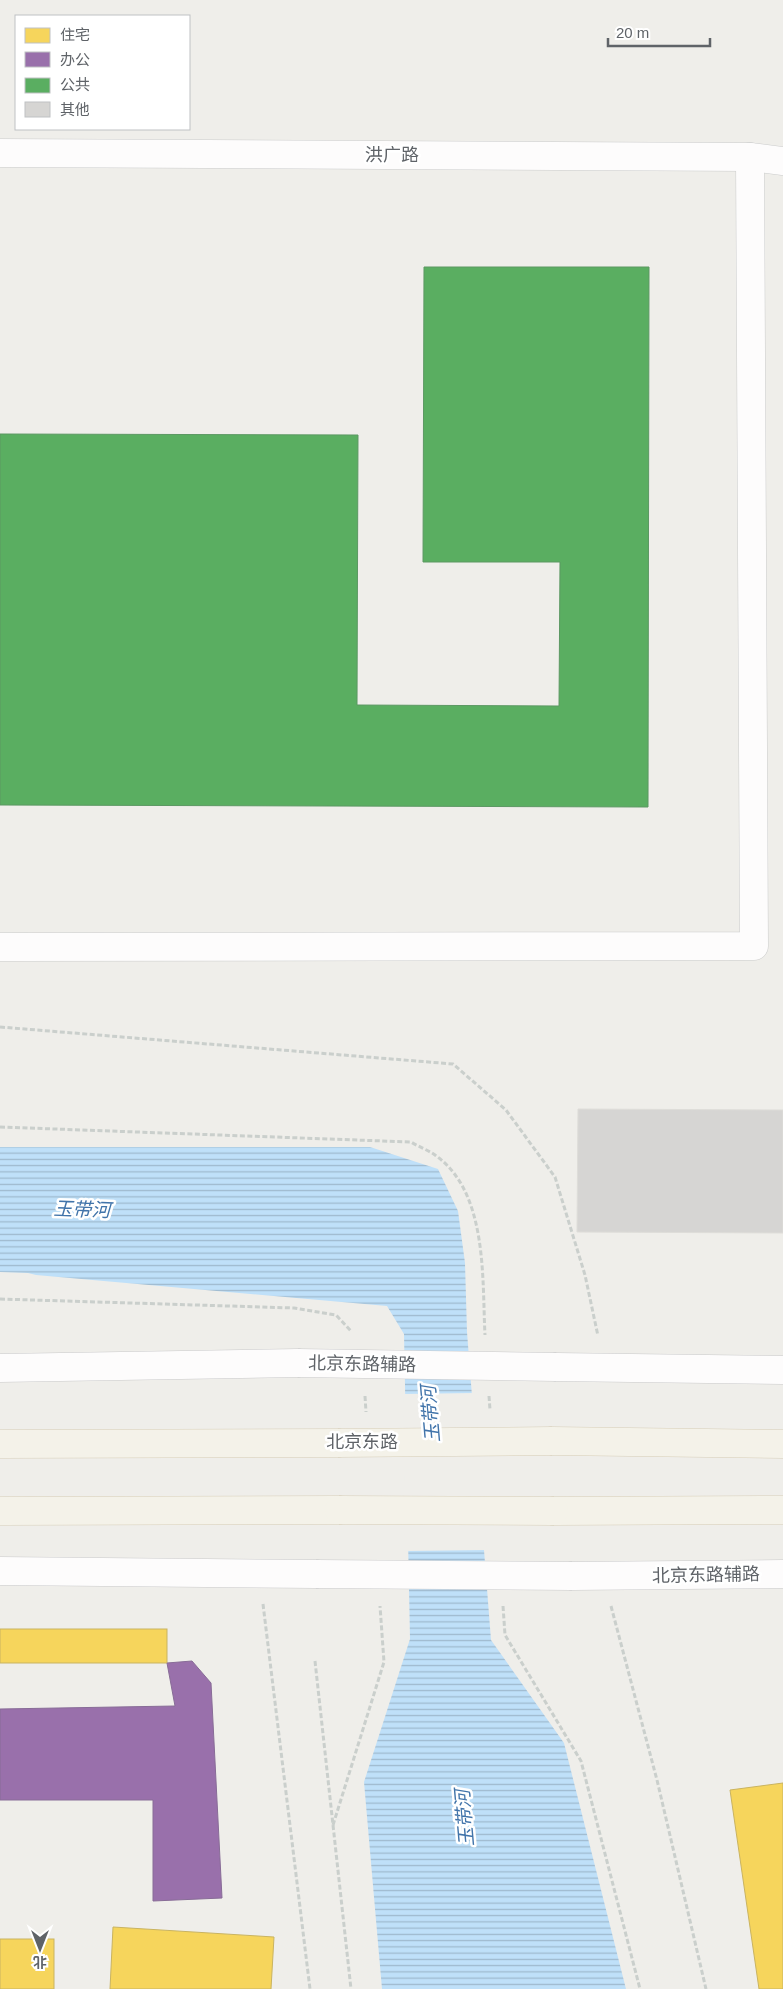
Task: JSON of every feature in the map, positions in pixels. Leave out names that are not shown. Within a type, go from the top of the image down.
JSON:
[{"type":"main road","name":"北京东路","points":[[0,1444],[552,1441],[783,1444]]},
{"type":"main road","points":[[0,1511],[783,1510]]},
{"type":"street","name":"洪广路","points":[[0,153],[750,157],[783,160]]},
{"type":"street","points":[[0,947],[754,946],[750,157]]},
{"type":"street","name":"北京东路辅路","points":[[0,1368],[298,1363],[783,1370]]},
{"type":"street","name":"北京东路辅路","points":[[0,1571],[603,1577],[783,1574]]},
{"type":"path","points":[[0,1027],[453,1064],[506,1110],[555,1177],[585,1276],[604,1366]]},
{"type":"path","points":[[260,1573],[310,1989]]},
{"type":"path","points":[[603,1577],[657,1780],[706,1989]]},
{"type":"path","points":[[315,1661],[351,1989]]},
{"type":"water","name":"玉带河","points":[[0,1147],[370,1147],[438,1169],[458,1211],[465,1263],[467,1332],[491,1640],[564,1743],[626,1989],[382,1989],[364,1782],[410,1639],[404,1334],[387,1306],[0,1272]]},
{"type":"pier","points":[[475,1393],[487,1550],[405,1551],[403,1394]]},
{"type":"building: 住宅","points":[[0,1629],[167,1629],[167,1663],[0,1663]]},
{"type":"building: 住宅","points":[[783,1783],[783,1989],[759,1989],[730,1790]]},
{"type":"building: 住宅","points":[[113,1927],[274,1937],[271,1989],[110,1989]]},
{"type":"building: 住宅","points":[[0,1939],[54,1939],[54,1989],[0,1989]]},
{"type":"building: 办公","points":[[192,1661],[211,1683],[222,1898],[153,1901],[153,1800],[0,1800],[0,1709],[175,1706],[167,1663]]},
{"type":"building: 公共","points":[[424,267],[649,267],[648,807],[0,805],[0,434],[358,435],[357,705],[559,706],[560,562],[423,562]]},
{"type":"building: 其他","points":[[578,1109],[783,1110],[783,1233],[577,1232]]}]
